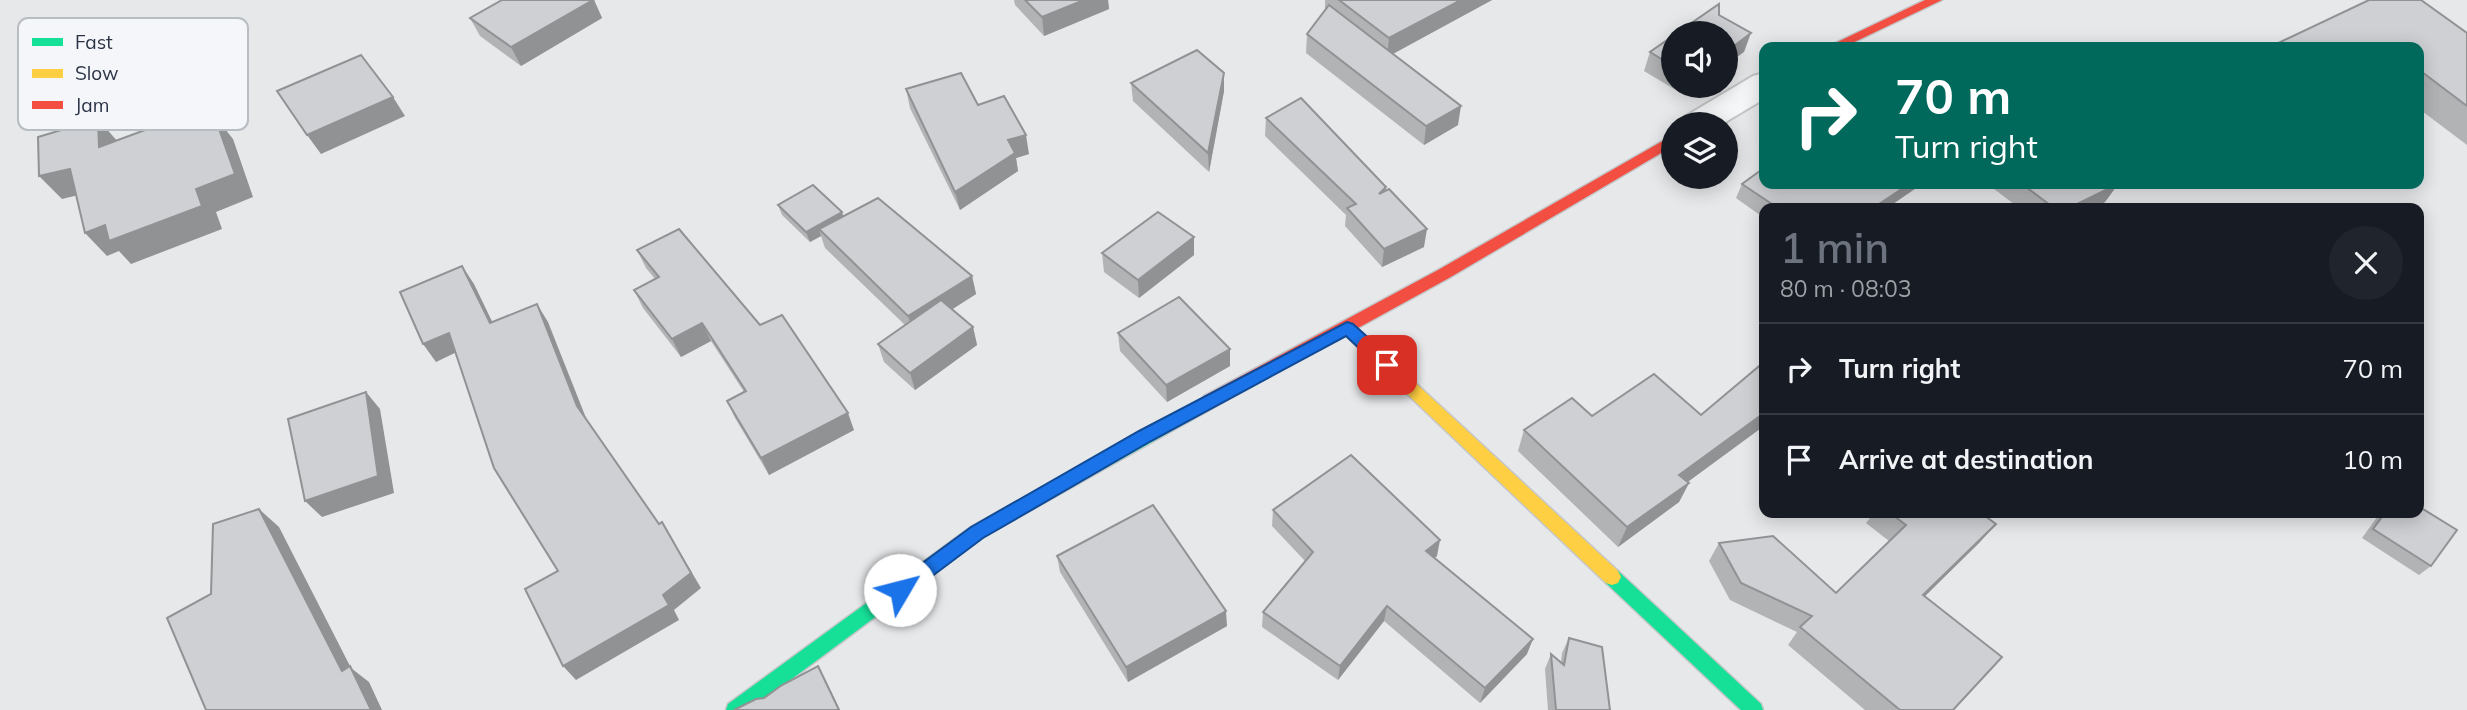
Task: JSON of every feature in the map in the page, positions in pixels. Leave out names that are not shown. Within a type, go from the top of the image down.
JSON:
[{"type":"street","points":[[1844,42],[1936,0]]},
{"type":"street","points":[[1718,112],[1759,87]]},
{"type":"street","points":[[735,710],[977,532],[1145,436],[1347,328],[1581,196],[1661,147]]},
{"type":"street","points":[[1347,328],[1754,710]]},
{"type":"building","points":[[502,0],[593,0],[511,47],[470,18]]},
{"type":"building","points":[[1025,0],[1084,0],[1042,17]]},
{"type":"building","points":[[1339,0],[1461,0],[1389,38]]},
{"type":"building","points":[[2369,0],[2421,0],[2467,33],[2467,106],[2424,74],[2424,42],[2281,42]]},
{"type":"building","points":[[1719,4],[1719,15],[1730,21],[1694,21]]},
{"type":"building","points":[[1329,5],[1461,106],[1426,126],[1307,34]]},
{"type":"building","points":[[1738,26],[1751,33],[1738,43]]},
{"type":"building","points":[[1661,44],[1661,59],[1650,52]]},
{"type":"building","points":[[1197,50],[1224,73],[1208,153],[1131,83]]},
{"type":"building","points":[[361,55],[393,97],[307,135],[277,91]]},
{"type":"building","points":[[961,73],[978,105],[1004,96],[1026,135],[1008,140],[1015,153],[955,192],[906,89]]},
{"type":"building","points":[[1301,98],[1386,187],[1379,194],[1389,189],[1427,229],[1384,249],[1347,208],[1356,204],[1266,118]]},
{"type":"building","points":[[61,130],[98,130],[99,147],[145,130],[219,130],[235,174],[196,189],[202,206],[109,241],[105,225],[85,233],[70,169],[39,176],[38,137]]},
{"type":"building","points":[[1759,172],[1759,189],[1902,189],[1880,203],[1770,203],[1742,184]]},
{"type":"building","points":[[813,185],[842,212],[806,232],[778,205]]},
{"type":"building","points":[[2029,189],[2108,189],[2079,203],[2047,203]]},
{"type":"building","points":[[878,198],[972,276],[908,316],[819,229]]},
{"type":"building","points":[[1158,212],[1194,237],[1138,280],[1102,253]]},
{"type":"building","points":[[679,229],[760,325],[782,315],[848,413],[761,458],[727,401],[746,391],[702,323],[672,339],[634,290],[659,277],[637,250]]},
{"type":"building","points":[[462,266],[490,323],[537,304],[577,406],[659,524],[662,522],[691,573],[663,595],[669,605],[563,666],[525,589],[558,571],[494,468],[449,333],[423,344],[400,292]]},
{"type":"building","points":[[1179,297],[1230,349],[1166,385],[1118,333]]},
{"type":"building","points":[[941,300],[973,327],[910,373],[878,344]]},
{"type":"building","points":[[1759,366],[1759,417],[1679,475],[1689,483],[1627,527],[1524,430],[1572,398],[1592,416],[1654,374],[1701,415]]},
{"type":"building","points":[[366,392],[378,476],[305,501],[288,419]]},
{"type":"building","points":[[1351,455],[1440,540],[1426,551],[1533,639],[1485,688],[1387,606],[1340,666],[1263,612],[1313,552],[1273,510]]},
{"type":"building","points":[[1153,505],[1226,611],[1126,667],[1057,556]]},
{"type":"building","points":[[259,509],[342,671],[350,666],[371,710],[206,710],[167,618],[211,594],[213,524]]},
{"type":"building","points":[[2424,510],[2457,530],[2431,566],[2373,529],[2381,518],[2424,518]]},
{"type":"building","points":[[1897,518],[1988,518],[1996,524],[1923,595],[2002,657],[1953,710],[1900,710],[1800,627],[1812,616],[1741,583],[1719,543],[1773,536],[1836,593],[1906,525]]},
{"type":"building","points":[[1569,638],[1602,647],[1610,710],[1556,710],[1551,654],[1564,665]]},
{"type":"building","points":[[818,666],[839,710],[734,710],[764,698]]},
{"type":"traffic: fast","points":[[735,710],[977,532],[1210,401]]},
{"type":"traffic: fast","points":[[1612,577],[1754,710]]},
{"type":"traffic: slow","points":[[1347,328],[1612,577]]},
{"type":"traffic: jam","points":[[1844,42],[1936,0]]},
{"type":"traffic: jam","points":[[1210,401],[1443,274],[1661,147]]},
{"type":"route","points":[[900,590],[977,532],[1145,436],[1347,328],[1387,365]]}]
